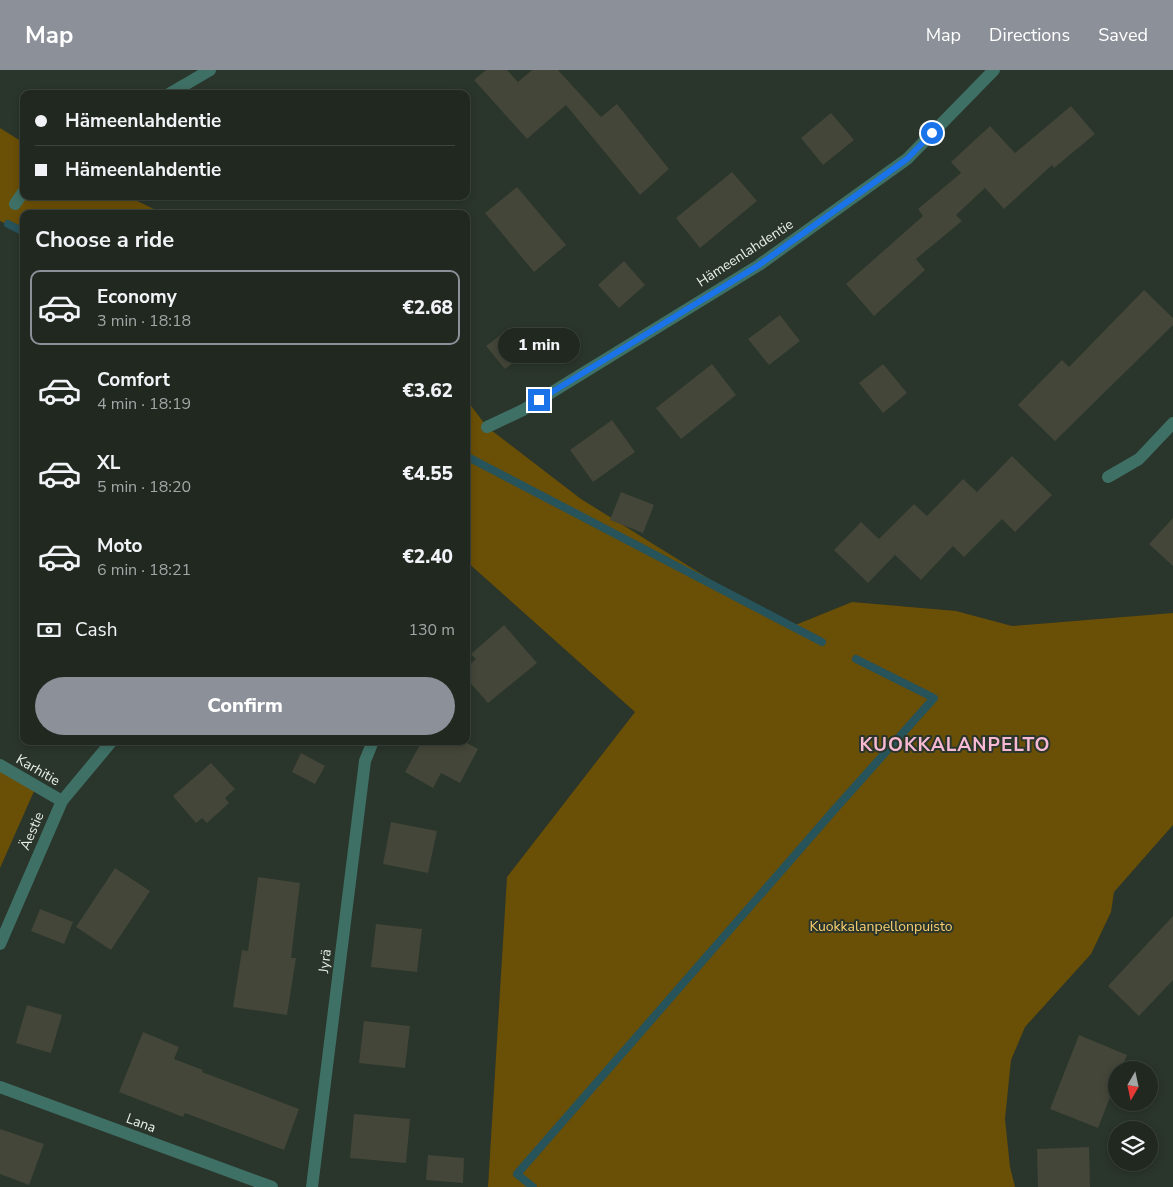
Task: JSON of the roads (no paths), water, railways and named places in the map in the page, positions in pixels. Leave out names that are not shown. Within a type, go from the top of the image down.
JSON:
[{"type":"street","points":[[176,90],[210,70]]},
{"type":"street","name":"Hämeenlahdentie","points":[[487,427],[523,410],[759,265],[907,159],[994,70]]},
{"type":"street","points":[[15,204],[20,197]]},
{"type":"street","points":[[1108,476],[1139,459],[1173,423]]},
{"type":"street","name":"Äestie","points":[[0,944],[62,801],[109,745]]},
{"type":"street","name":"Jyrä","points":[[312,1187],[365,760],[371,745]]},
{"type":"street","name":"Karhitie","points":[[0,765],[62,801]]},
{"type":"street","name":"Lana","points":[[0,1088],[272,1187]]},
{"type":"waterway","points":[[8,224],[20,230]]},
{"type":"waterway","points":[[470,458],[822,642]]},
{"type":"waterway","points":[[533,1187],[517,1174],[934,698],[856,659]]},
{"type":"district","name":"KUOKKALANPELTO","points":[[955,745]]},
{"type":"park label","name":"Kuokkalanpellonpuisto","points":[[881,926]]}]
